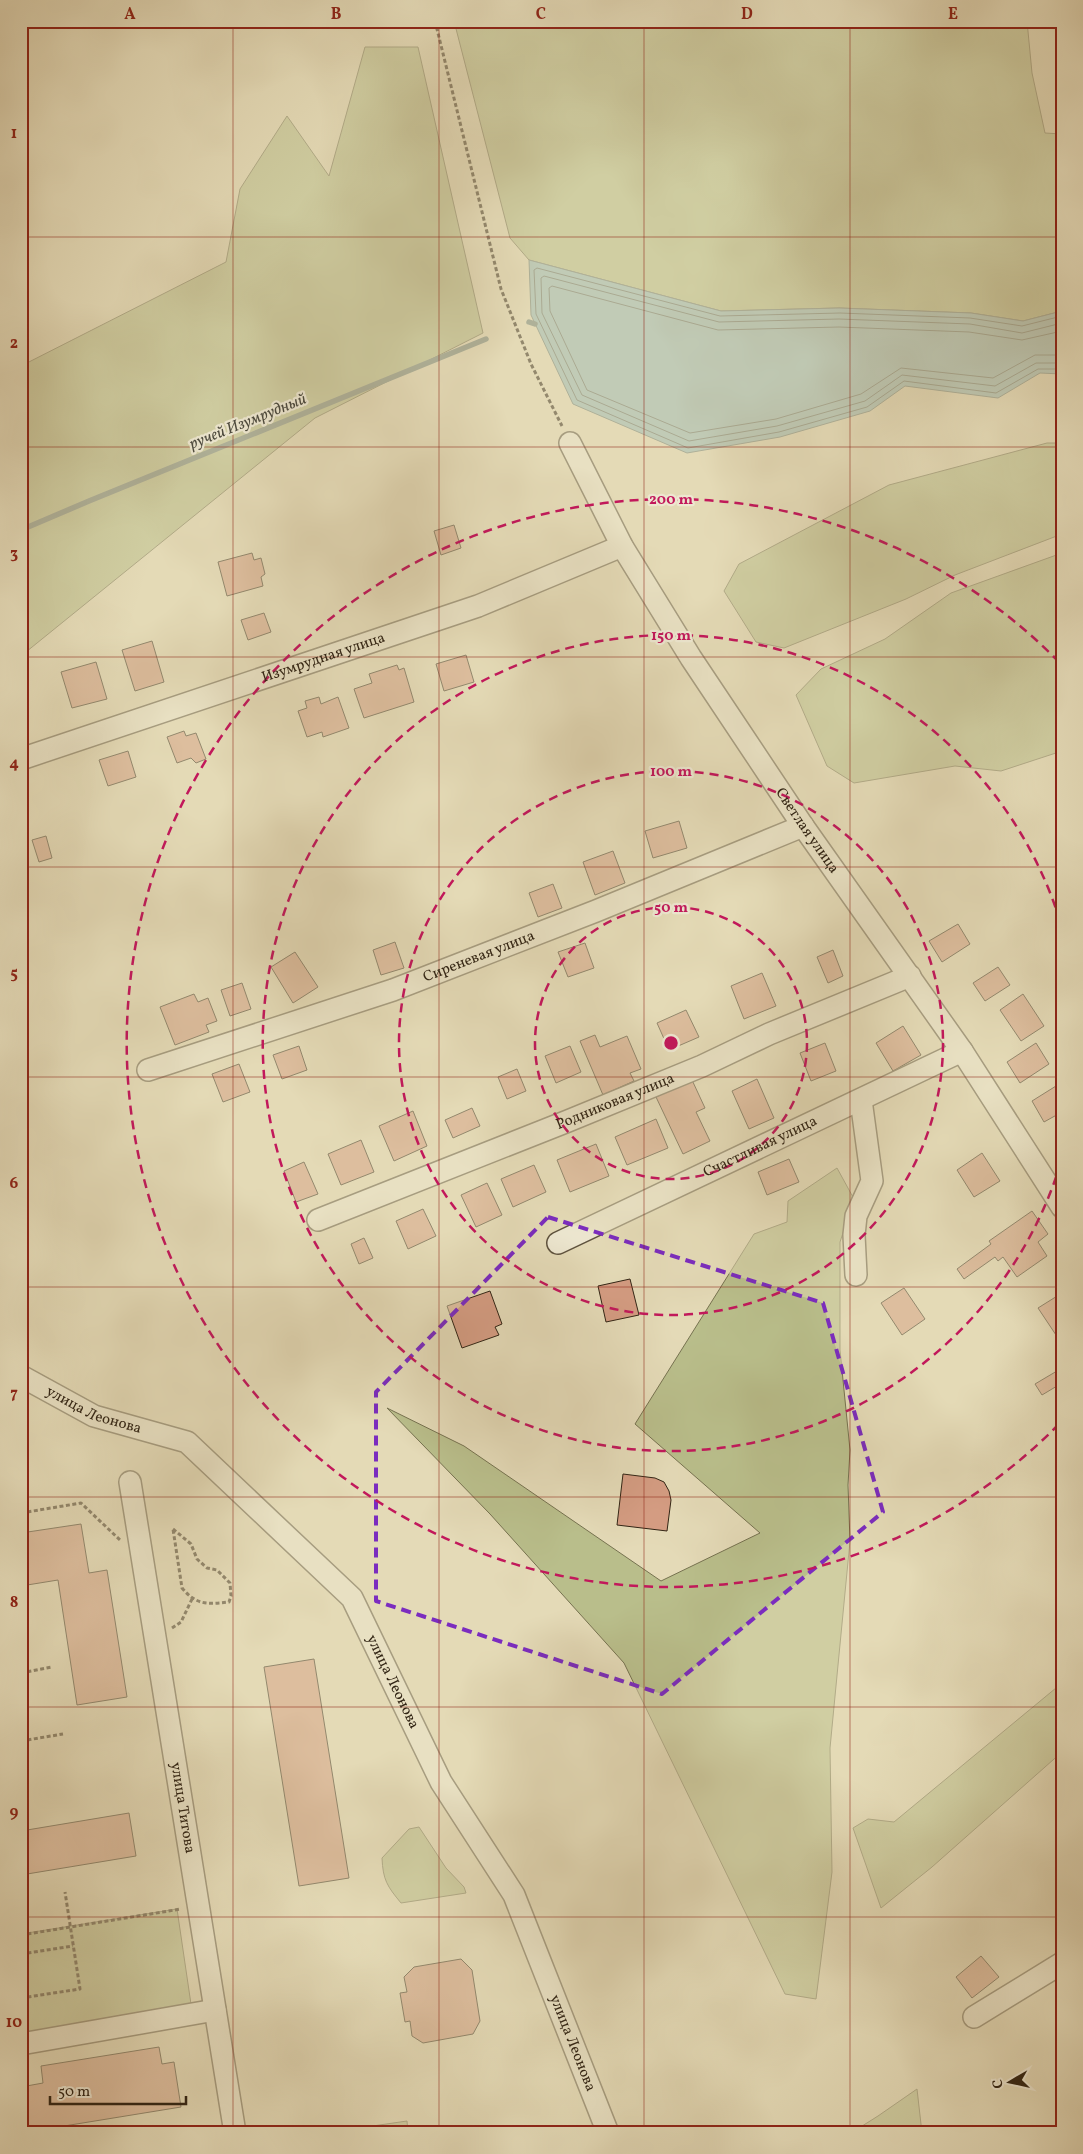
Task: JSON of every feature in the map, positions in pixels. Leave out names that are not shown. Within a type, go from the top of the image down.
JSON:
[{"type":"street","name":"Светлая улица","points":[[570,443],[622,546],[691,658],[803,826],[962,1051],[1062,1207]]},
{"type":"street","name":"Изумрудная улица","points":[[21,758],[478,606],[622,546]]},
{"type":"street","name":"Сиреневая улица","points":[[148,1070],[392,990],[596,911],[803,826]]},
{"type":"street","name":"Родниковая улица","points":[[318,1220],[586,1114],[702,1066],[769,1034],[910,976]]},
{"type":"street","name":"Счастливая улица","points":[[558,1243],[962,1051]]},
{"type":"street","points":[[856,1275],[854,1235],[856,1216],[872,1181],[861,1100]]},
{"type":"street","name":"улица Леонова","points":[[21,1376],[94,1416],[188,1442],[352,1598],[441,1782],[514,1895],[608,2133]]},
{"type":"street","name":"улица Титова","points":[[130,1482],[235,2133]]},
{"type":"street","points":[[974,2017],[1062,1963]]},
{"type":"street","points":[[21,2044],[215,2010]]},
{"type":"path","points":[[435,21],[500,289],[531,364],[570,443]]},
{"type":"path","points":[[21,1513],[81,1503],[125,1545]]},
{"type":"path","points":[[173,1529],[191,1544],[197,1559],[207,1568],[217,1570],[230,1583],[231,1596],[229,1602],[205,1605],[193,1598],[182,1588],[173,1529]]},
{"type":"path","points":[[155,1639],[181,1622],[193,1598]]},
{"type":"path","points":[[21,1673],[52,1667]]},
{"type":"path","points":[[21,1741],[62,1734]]},
{"type":"path","points":[[21,1998],[80,1989],[65,1892]]},
{"type":"path","points":[[21,1935],[198,1906]]},
{"type":"path","points":[[21,1954],[73,1946]]},
{"type":"path","points":[[349,2133],[348,2127],[355,2133]]},
{"type":"highlighted area","points":[[548,1217],[823,1303],[883,1512],[662,1694],[376,1601],[376,1392]]},
{"type":"green space","points":[[454,21],[1027,21],[1032,73],[1045,133],[1062,134],[1062,311],[1023,321],[971,313],[839,308],[721,311],[529,260],[510,238]]},
{"type":"green space","points":[[365,47],[418,47],[483,333],[315,418],[21,656],[21,366],[226,262],[240,189],[287,116],[329,176]]},
{"type":"green space","points":[[1047,443],[1062,443],[1062,534],[955,575],[906,599],[784,648],[756,642],[724,591],[739,564],[889,485]]},
{"type":"green space","points":[[1062,553],[1062,751],[1001,771],[955,766],[854,783],[827,766],[796,695],[821,669],[885,639],[951,593]]},
{"type":"green space","points":[[837,1168],[854,1199],[840,1242],[840,1350],[850,1450],[848,1485],[850,1541],[830,1748],[832,1872],[816,1999],[785,1994],[624,1663],[490,1514],[387,1408],[464,1446],[661,1581],[760,1533],[635,1424],[754,1234],[787,1222],[788,1201]]},
{"type":"green space","points":[[1062,1683],[1062,1752],[932,1867],[881,1908],[853,1828],[868,1819],[894,1822]]},
{"type":"green space","points":[[419,1827],[446,1868],[464,1887],[466,1893],[401,1903],[392,1892],[383,1872],[382,1858],[409,1829]]},
{"type":"green space","points":[[177,1909],[192,2011],[21,2041],[21,1934]]},
{"type":"green space","points":[[917,2089],[922,2133],[851,2133],[878,2116]]},
{"type":"green space","points":[[407,2121],[408,2133],[352,2133],[352,2129]]},
{"type":"water","points":[[529,260],[721,311],[839,308],[971,313],[1023,321],[1062,311],[1062,374],[1040,373],[998,398],[905,386],[870,411],[780,437],[687,453],[573,404],[531,315]]},
{"type":"building","points":[[454,525],[461,548],[441,555],[434,531]]},
{"type":"building","points":[[252,553],[254,560],[261,558],[265,574],[261,577],[263,586],[227,596],[218,562]]},
{"type":"building","points":[[264,613],[271,632],[248,640],[241,620]]},
{"type":"building","points":[[152,641],[164,682],[135,691],[122,650]]},
{"type":"building","points":[[466,655],[474,682],[444,691],[436,664]]},
{"type":"building","points":[[96,662],[107,699],[72,708],[61,672]]},
{"type":"building","points":[[397,665],[399,670],[404,668],[414,702],[364,718],[354,689],[372,683],[369,674]]},
{"type":"building","points":[[319,697],[321,704],[338,697],[349,728],[323,737],[322,732],[307,737],[298,711],[307,708],[305,701]]},
{"type":"building","points":[[184,731],[186,736],[196,733],[206,759],[196,763],[191,758],[177,763],[167,737]]},
{"type":"building","points":[[128,751],[136,777],[108,786],[99,760]]},
{"type":"building","points":[[679,821],[687,848],[653,858],[645,831]]},
{"type":"building","points":[[46,836],[52,858],[39,862],[32,840]]},
{"type":"building","points":[[613,851],[625,883],[595,895],[583,862]]},
{"type":"building","points":[[553,884],[562,908],[538,917],[529,893]]},
{"type":"building","points":[[958,924],[970,944],[942,962],[929,941]]},
{"type":"building","points":[[395,942],[404,968],[381,975],[373,950]]},
{"type":"building","points":[[585,943],[594,968],[568,977],[558,952]]},
{"type":"building","points":[[833,950],[843,976],[828,983],[817,957]]},
{"type":"building","points":[[295,952],[318,987],[293,1003],[271,967]]},
{"type":"building","points":[[998,967],[1010,985],[985,1001],[973,983]]},
{"type":"building","points":[[762,973],[776,1006],[744,1019],[731,986]]},
{"type":"building","points":[[242,983],[251,1009],[230,1016],[221,990]]},
{"type":"building","points":[[194,994],[198,1002],[208,998],[217,1021],[206,1025],[209,1032],[175,1045],[160,1007]]},
{"type":"building","points":[[1023,994],[1044,1026],[1021,1041],[1000,1010]]},
{"type":"building","points":[[686,1010],[699,1037],[669,1050],[657,1023]]},
{"type":"building","points":[[903,1026],[921,1055],[893,1071],[876,1043]]},
{"type":"building","points":[[595,1035],[600,1047],[627,1036],[641,1069],[630,1073],[634,1081],[603,1095],[580,1041]]},
{"type":"building","points":[[825,1043],[836,1071],[811,1081],[800,1053]]},
{"type":"building","points":[[1036,1043],[1049,1064],[1020,1083],[1007,1062]]},
{"type":"building","points":[[299,1046],[307,1070],[282,1079],[273,1055]]},
{"type":"building","points":[[570,1046],[581,1072],[556,1083],[545,1056]]},
{"type":"building","points":[[239,1064],[250,1092],[223,1102],[212,1074]]},
{"type":"building","points":[[517,1069],[526,1091],[507,1099],[498,1077]]},
{"type":"building","points":[[757,1079],[774,1118],[749,1129],[732,1091]]},
{"type":"building","points":[[692,1080],[705,1108],[696,1112],[710,1141],[683,1154],[656,1097]]},
{"type":"building","points":[[1056,1086],[1062,1095],[1062,1112],[1044,1122],[1032,1101]]},
{"type":"building","points":[[472,1108],[480,1126],[453,1138],[445,1120]]},
{"type":"building","points":[[413,1111],[427,1146],[394,1161],[379,1126]]},
{"type":"building","points":[[21,1119],[27,1135],[21,1137]]},
{"type":"building","points":[[656,1119],[668,1148],[627,1165],[615,1137]]},
{"type":"building","points":[[361,1140],[374,1172],[341,1185],[328,1154]]},
{"type":"building","points":[[596,1144],[609,1176],[570,1192],[557,1160]]},
{"type":"building","points":[[982,1153],[1000,1181],[974,1197],[957,1170]]},
{"type":"building","points":[[789,1159],[799,1182],[767,1195],[758,1172]]},
{"type":"building","points":[[304,1162],[318,1194],[296,1202],[284,1171]]},
{"type":"building","points":[[534,1165],[546,1192],[513,1207],[501,1179]]},
{"type":"building","points":[[487,1183],[502,1215],[476,1227],[461,1195]]},
{"type":"building","points":[[423,1209],[436,1236],[408,1249],[396,1221]]},
{"type":"building","points":[[1032,1211],[1048,1234],[1038,1242],[1047,1256],[1017,1277],[1003,1257],[998,1261],[995,1257],[964,1279],[957,1269],[991,1244],[989,1241]]},
{"type":"building","points":[[364,1238],[373,1258],[359,1264],[351,1244]]},
{"type":"building","points":[[630,1279],[639,1315],[606,1322],[598,1286]]},
{"type":"building","points":[[904,1288],[925,1319],[902,1335],[881,1303]]},
{"type":"building","points":[[490,1291],[502,1324],[495,1327],[499,1335],[462,1348],[447,1306]]},
{"type":"building","points":[[1062,1293],[1062,1336],[1058,1338],[1038,1308]]},
{"type":"building","points":[[1062,1368],[1062,1383],[1042,1395],[1035,1384]]},
{"type":"building","points":[[623,1474],[655,1478],[664,1482],[671,1500],[667,1531],[617,1525]]},
{"type":"building","points":[[81,1524],[89,1573],[107,1570],[127,1697],[77,1705],[58,1580],[21,1586],[21,1533]]},
{"type":"building","points":[[314,1659],[349,1878],[299,1886],[264,1667]]},
{"type":"building","points":[[129,1813],[136,1856],[21,1875],[21,1831]]},
{"type":"building","points":[[981,1956],[999,1977],[972,1998],[956,1977]]},
{"type":"building","points":[[461,1959],[472,1970],[480,2021],[473,2034],[423,2043],[412,2036],[410,2021],[405,2022],[400,1993],[407,1992],[404,1977],[414,1967]]},
{"type":"building","points":[[159,2047],[162,2064],[174,2062],[181,2107],[21,2133],[21,2087],[43,2083],[41,2066]]},
{"type":"waterway","name":"ручей Изумрудный","points":[[529,322],[535,324]]},
{"type":"waterway","name":"ручей Изумрудный","points":[[21,530],[486,339]]}]
